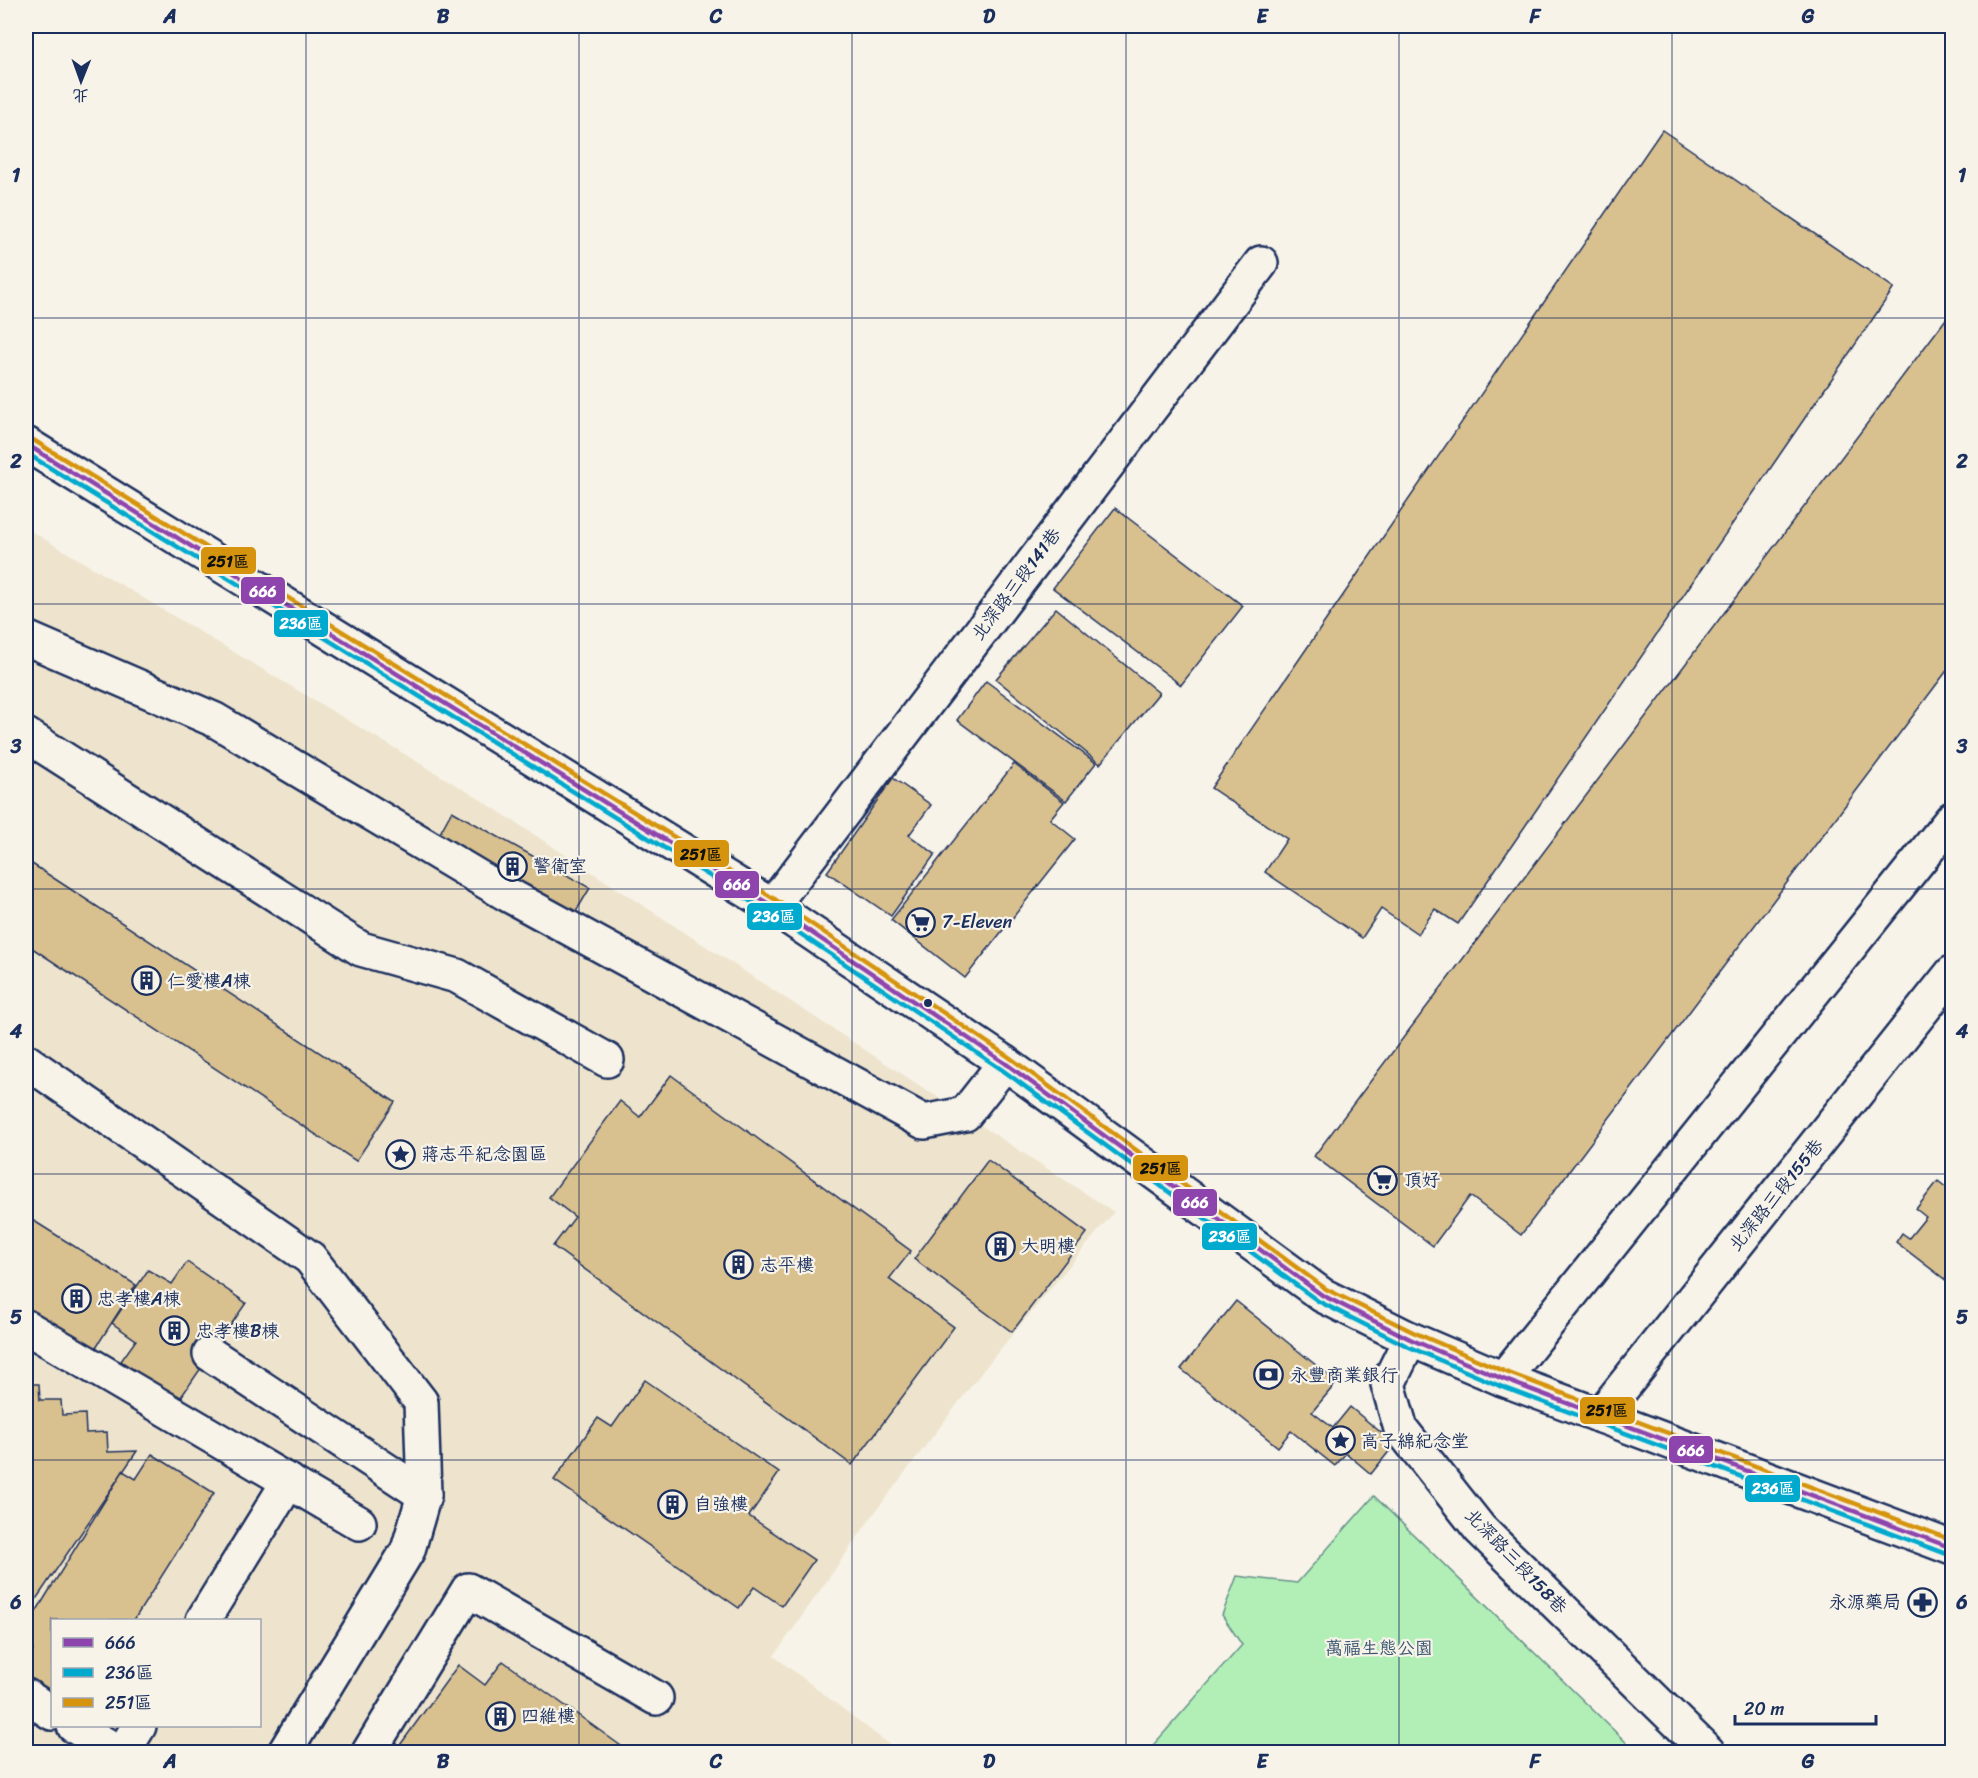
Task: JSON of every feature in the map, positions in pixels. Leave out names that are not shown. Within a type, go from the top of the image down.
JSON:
[{"type":"main road","name":"北深路三段141巷","points":[[772,906],[1261,262]]},
{"type":"main road","points":[[26,444],[772,906],[1005,1063],[1322,1296],[1410,1339],[1503,1379],[1953,1548]]},
{"type":"main road","points":[[26,638],[215,720],[505,893],[924,1122],[964,1114],[1005,1063]]},
{"type":"main road","points":[[26,735],[362,949],[458,976],[607,1060]]},
{"type":"main road","points":[[1503,1379],[1953,819]]},
{"type":"main road","name":"北深路三段155巷","points":[[1599,1416],[1953,973]]},
{"type":"main road","points":[[26,1061],[310,1258],[421,1402],[424,1496],[408,1550],[285,1752]]},
{"type":"main road","points":[[26,1327],[359,1522]]},
{"type":"main road","name":"北深路三段158巷","points":[[1410,1339],[1388,1384],[1401,1429],[1480,1529],[1692,1746]]},
{"type":"main road","points":[[210,1354],[424,1496]]},
{"type":"main road","points":[[204,1619],[289,1481]]},
{"type":"main road","points":[[369,1752],[468,1590],[656,1698]]},
{"type":"main road","points":[[26,1696],[51,1712]]},
{"type":"main road","points":[[77,1727],[121,1752],[138,1727]]},
{"type":"shaded area","points":[[26,528],[478,798],[1114,1212],[988,1364],[878,1508],[774,1656],[899,1752],[26,1752]]},
{"type":"green space","name":"萬福生態公園","points":[[1374,1496],[1636,1752],[1147,1752],[1242,1645],[1222,1615],[1237,1576],[1297,1583]]},
{"type":"building","points":[[1662,130],[1894,288],[1458,924],[1435,909],[1418,934],[1381,909],[1362,938],[1265,872],[1287,839],[1211,788]]},
{"type":"building","points":[[1952,311],[1952,664],[1521,1235],[1470,1196],[1433,1246],[1314,1156]]},
{"type":"building","points":[[1115,508],[1243,606],[1181,685],[1053,588]]},
{"type":"building","points":[[1056,608],[1159,693],[1100,764],[996,679]]},
{"type":"building","points":[[986,681],[1096,763],[1066,801],[957,720]]},
{"type":"building","points":[[1014,764],[1064,802],[1050,819],[1075,839],[965,978],[891,920]]},
{"type":"building","points":[[893,778],[931,805],[909,835],[935,854],[891,916],[827,872]]},
{"type":"building","name":"警衛室","points":[[452,811],[590,888],[571,920],[434,844]]},
{"type":"building","name":"仁愛樓A棟","points":[[26,860],[395,1102],[356,1161],[26,944]]},
{"type":"building","name":"志平樓","points":[[671,1075],[911,1251],[889,1279],[954,1327],[852,1465],[553,1246],[575,1217],[549,1197],[620,1101],[640,1117]]},
{"type":"building","name":"大明樓","points":[[988,1160],[1087,1233],[1012,1332],[914,1259]]},
{"type":"building","points":[[1938,1181],[1947,1188],[1952,1181],[1952,1285],[1896,1242],[1902,1233],[1909,1238],[1926,1217],[1916,1209]]},
{"type":"building","name":"忠孝樓A棟","points":[[26,1216],[136,1285],[91,1355],[26,1314]]},
{"type":"building","name":"忠孝樓B棟","points":[[187,1262],[246,1303],[179,1400],[121,1361],[136,1340],[112,1323],[148,1270],[172,1284]]},
{"type":"building","points":[[1952,1285],[1952,1309],[1947,1305]]},
{"type":"building","points":[[1236,1301],[1337,1382],[1312,1412],[1333,1428],[1350,1407],[1395,1444],[1371,1474],[1346,1453],[1335,1466],[1291,1431],[1278,1447],[1181,1369]]},
{"type":"building","name":"自強樓","points":[[645,1380],[779,1473],[749,1516],[814,1560],[782,1606],[754,1587],[739,1608],[554,1480],[598,1418],[612,1427]]},
{"type":"building","points":[[26,1384],[39,1384],[40,1400],[61,1400],[62,1415],[85,1414],[86,1433],[107,1432],[108,1452],[137,1451],[26,1614]]},
{"type":"building","points":[[152,1454],[214,1493],[135,1619],[51,1619],[51,1711],[26,1695],[26,1663],[33,1650],[26,1645],[26,1628],[123,1471],[136,1479]]},
{"type":"building","name":"四維樓","points":[[503,1661],[630,1752],[395,1752],[458,1665],[485,1685]]},
{"type":"transit line","name":"251區","points":[[30,438],[776,900],[1009,1057],[1326,1289],[1413,1332],[1506,1372],[1952,1540]]},
{"type":"transit line","name":"666","points":[[26,444],[772,906],[1005,1063],[1322,1295],[1410,1339],[1503,1379],[1952,1548]]},
{"type":"transit line","name":"236區","points":[[26,453],[768,912],[1001,1069],[1318,1301],[1407,1346],[1500,1386],[1949,1555]]},
{"type":"place","name":"警衛室","points":[[512,866]]},
{"type":"place","name":"7-Eleven","points":[[921,922]]},
{"type":"place","name":"仁愛樓A棟","points":[[146,981]]},
{"type":"place","name":"蔣志平紀念園區","points":[[400,1154]]},
{"type":"place","name":"頂好","points":[[1383,1180]]},
{"type":"place","name":"大明樓","points":[[1000,1246]]},
{"type":"place","name":"志平樓","points":[[739,1265]]},
{"type":"place","name":"忠孝樓A棟","points":[[76,1299]]},
{"type":"place","name":"忠孝樓B棟","points":[[175,1331]]},
{"type":"place","name":"永豐商業銀行","points":[[1269,1375]]},
{"type":"place","name":"高子綿紀念堂","points":[[1340,1441]]},
{"type":"place","name":"自強樓","points":[[673,1504]]},
{"type":"place","name":"永源藥局","points":[[1922,1602]]},
{"type":"place","name":"四維樓","points":[[500,1716]]}]
